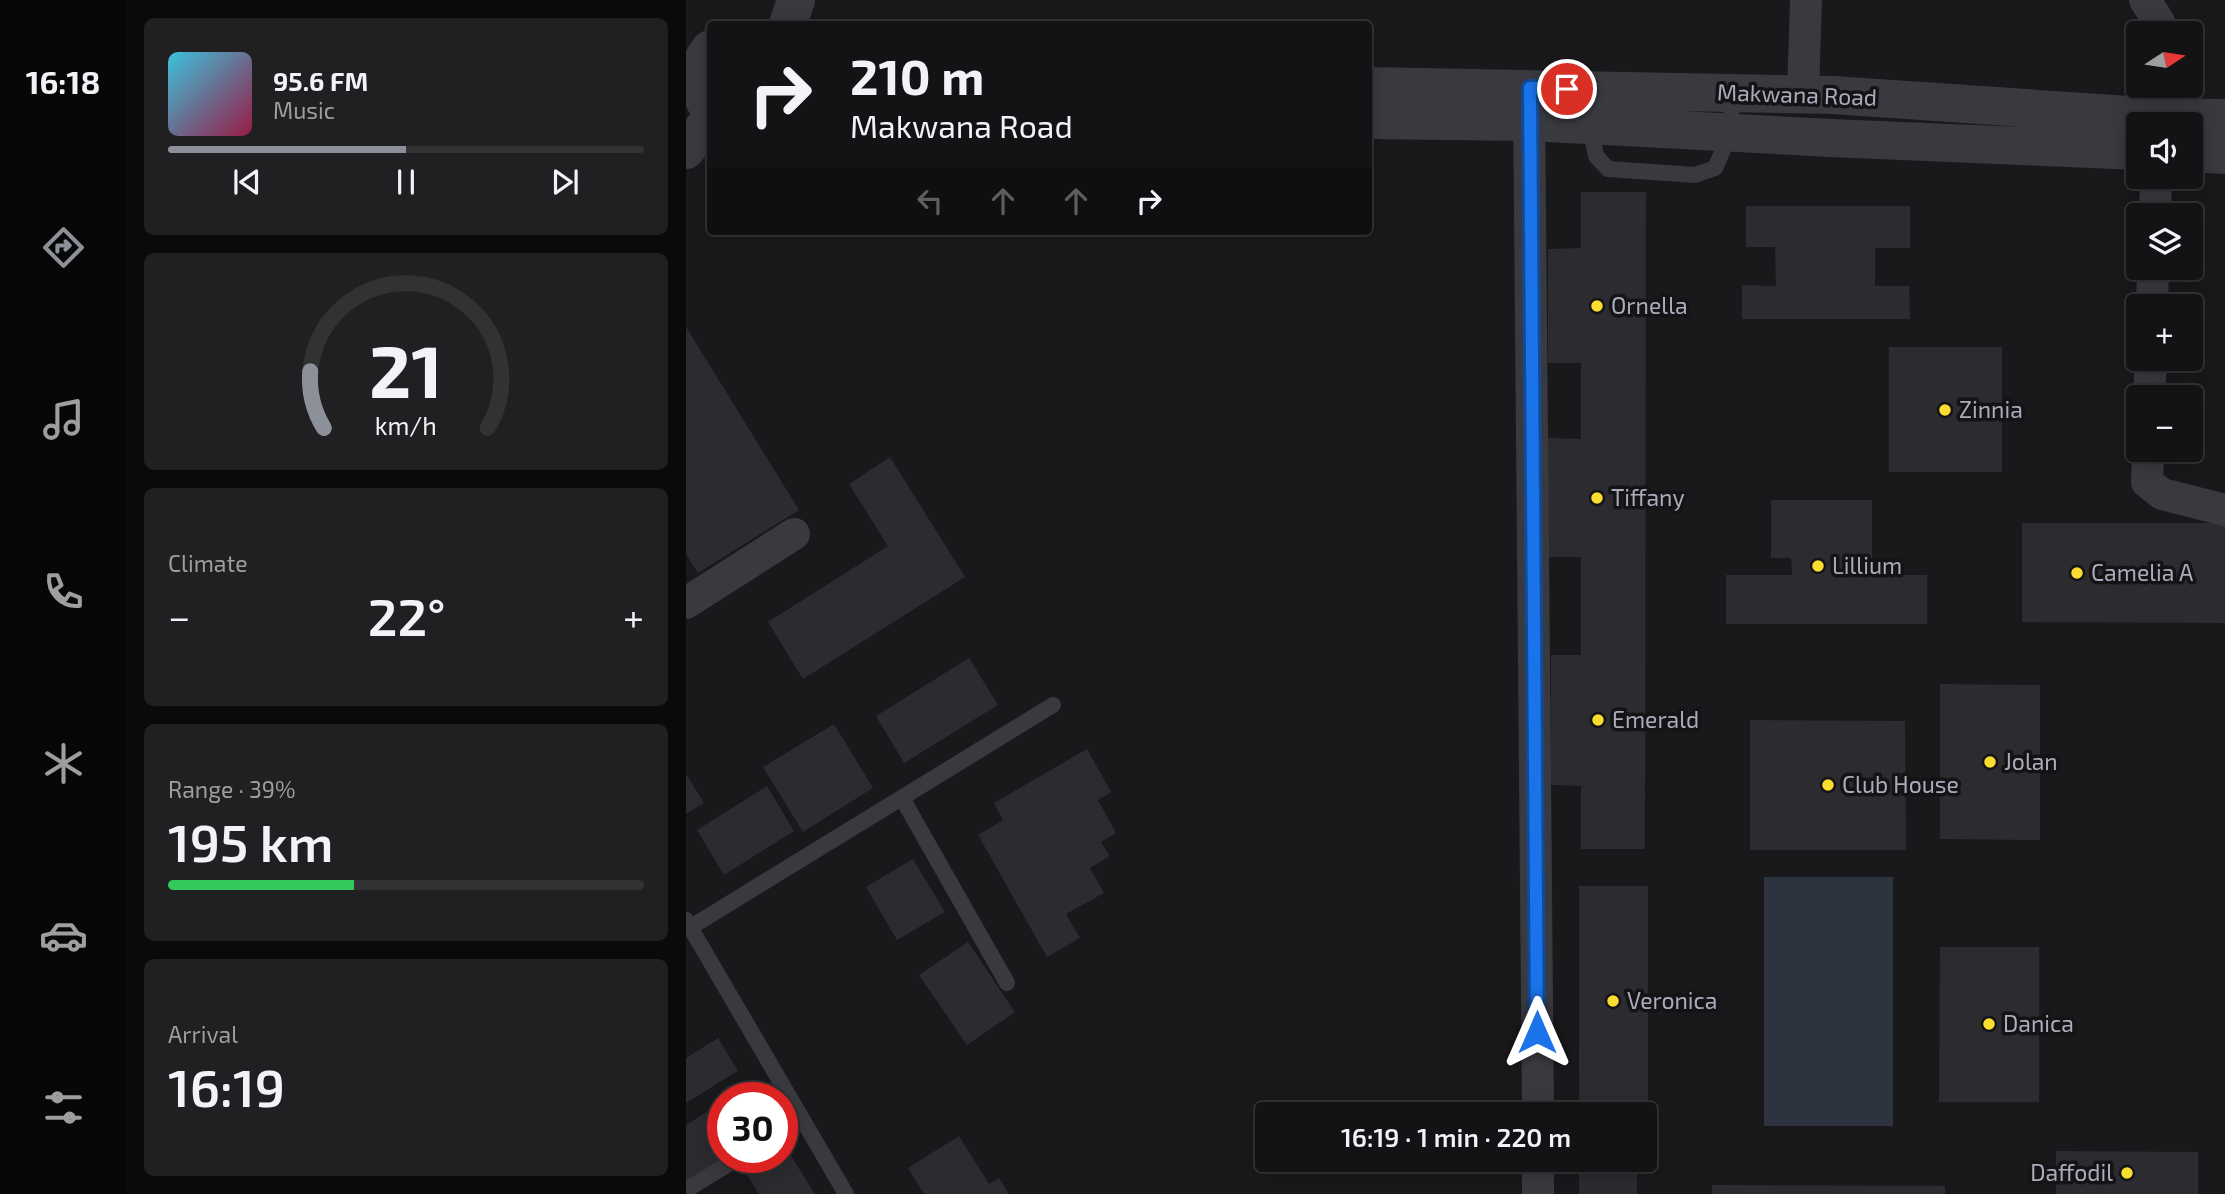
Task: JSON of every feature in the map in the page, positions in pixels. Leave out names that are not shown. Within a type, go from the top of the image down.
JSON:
[{"type":"street","points":[[789,21],[796,0]]},
{"type":"street","points":[[1806,0],[1818,94],[1830,138]]},
{"type":"street","points":[[2144,0],[2158,21]]},
{"type":"street","points":[[700,53],[698,85],[707,106]]},
{"type":"street","name":"Makwana Road","points":[[1372,86],[1529,105],[1588,108],[1729,133],[2126,150]]},
{"type":"street","name":"Makwana Road","points":[[1588,108],[1734,92],[2160,109],[2225,118]]},
{"type":"street","points":[[1529,105],[1538,1102]]},
{"type":"street","name":"Makwana Road","points":[[1372,120],[1529,105]]},
{"type":"street","points":[[686,150],[707,124]]},
{"type":"street","points":[[2203,154],[2225,155]]},
{"type":"street","points":[[2148,462],[2147,482],[2161,494],[2225,510]]},
{"type":"street","points":[[686,603],[794,534]]},
{"type":"street","points":[[1538,1172],[1538,1194]]},
{"type":"lane","points":[[1729,133],[1734,92]]},
{"type":"lane","points":[[846,1194],[688,924],[1053,705]]},
{"type":"lane","points":[[902,798],[1007,983]]},
{"type":"lane","points":[[798,1121],[802,1119]]},
{"type":"lane","points":[[686,1190],[714,1173]]},
{"type":"water","points":[[1764,877],[1893,877],[1893,1126],[1764,1126]]},
{"type":"building","points":[[1581,192],[1646,192],[1645,849],[1581,849],[1581,786],[1551,785],[1551,655],[1581,655],[1581,557],[1548,557],[1548,438],[1581,439],[1581,363],[1548,363],[1548,249],[1581,248]]},
{"type":"building","points":[[1746,206],[1910,206],[1910,248],[1875,248],[1875,286],[1909,286],[1910,319],[1742,319],[1742,285],[1776,286],[1775,247],[1746,247]]},
{"type":"building","points":[[686,327],[799,510],[698,573],[686,554]]},
{"type":"building","name":"Zinnia","points":[[1889,347],[2002,347],[2002,472],[1889,472]]},
{"type":"building","points":[[890,457],[965,577],[803,679],[768,622],[888,546],[849,484]]},
{"type":"building","name":"Lillium","points":[[1771,500],[1872,500],[1872,558],[1844,558],[1844,575],[1927,575],[1927,624],[1726,624],[1726,575],[1792,575],[1791,558],[1771,558]]},
{"type":"building","points":[[2022,523],[2225,523],[2225,623],[2022,622]]},
{"type":"building","points":[[969,658],[998,705],[904,763],[876,716]]},
{"type":"building","name":"Jolan","points":[[1940,684],[2040,685],[2040,840],[1940,839]]},
{"type":"building","name":"Club House","points":[[1750,720],[1905,721],[1906,850],[1750,850]]},
{"type":"building","points":[[834,724],[873,788],[803,832],[763,767]]},
{"type":"building","points":[[1087,749],[1111,792],[1098,800],[1116,833],[1101,842],[1110,856],[1090,868],[1104,893],[1066,914],[1080,938],[1047,957],[978,835],[1003,820],[994,803]]},
{"type":"building","points":[[686,774],[704,803],[686,814]]},
{"type":"building","points":[[767,786],[794,831],[724,875],[697,830]]},
{"type":"building","points":[[913,859],[945,912],[897,940],[866,887]]},
{"type":"building","name":"Veronica","points":[[1579,886],[1648,886],[1648,1102],[1579,1102]]},
{"type":"building","points":[[968,942],[1015,1012],[967,1045],[919,975]]},
{"type":"building","name":"Danica","points":[[1940,947],[2039,947],[2039,1102],[1939,1102]]},
{"type":"building","points":[[718,1038],[738,1071],[720,1082],[707,1082],[707,1090],[686,1103],[686,1058]]},
{"type":"building","points":[[707,1112],[707,1173],[686,1186],[686,1125]]},
{"type":"building","points":[[959,1136],[989,1184],[999,1178],[1009,1194],[924,1194],[908,1168]]},
{"type":"building","name":"Daffodil","points":[[2056,1151],[2198,1152],[2198,1194],[2056,1194]]},
{"type":"building","points":[[798,1167],[815,1194],[759,1194],[746,1173],[798,1173]]},
{"type":"building","points":[[1579,1172],[1637,1172],[1637,1194],[1579,1194]]},
{"type":"building","points":[[1712,1185],[1945,1186],[1945,1194],[1712,1194]]},
{"type":"place","name":"Ornella","points":[[1597,306]]},
{"type":"place","name":"Zinnia","points":[[1945,410]]},
{"type":"place","name":"Tiffany","points":[[1597,498]]},
{"type":"place","name":"Lillium","points":[[1818,566]]},
{"type":"place","name":"Camelia A","points":[[2077,573]]},
{"type":"place","name":"Emerald","points":[[1598,720]]},
{"type":"place","name":"Jolan","points":[[1990,762]]},
{"type":"place","name":"Club House","points":[[1828,785]]},
{"type":"place","name":"Veronica","points":[[1613,1001]]},
{"type":"place","name":"Danica","points":[[1989,1024]]},
{"type":"place","name":"Daffodil","points":[[2127,1173]]},
{"type":"route","points":[[1537,1032],[1530,88],[1567,89]]}]
